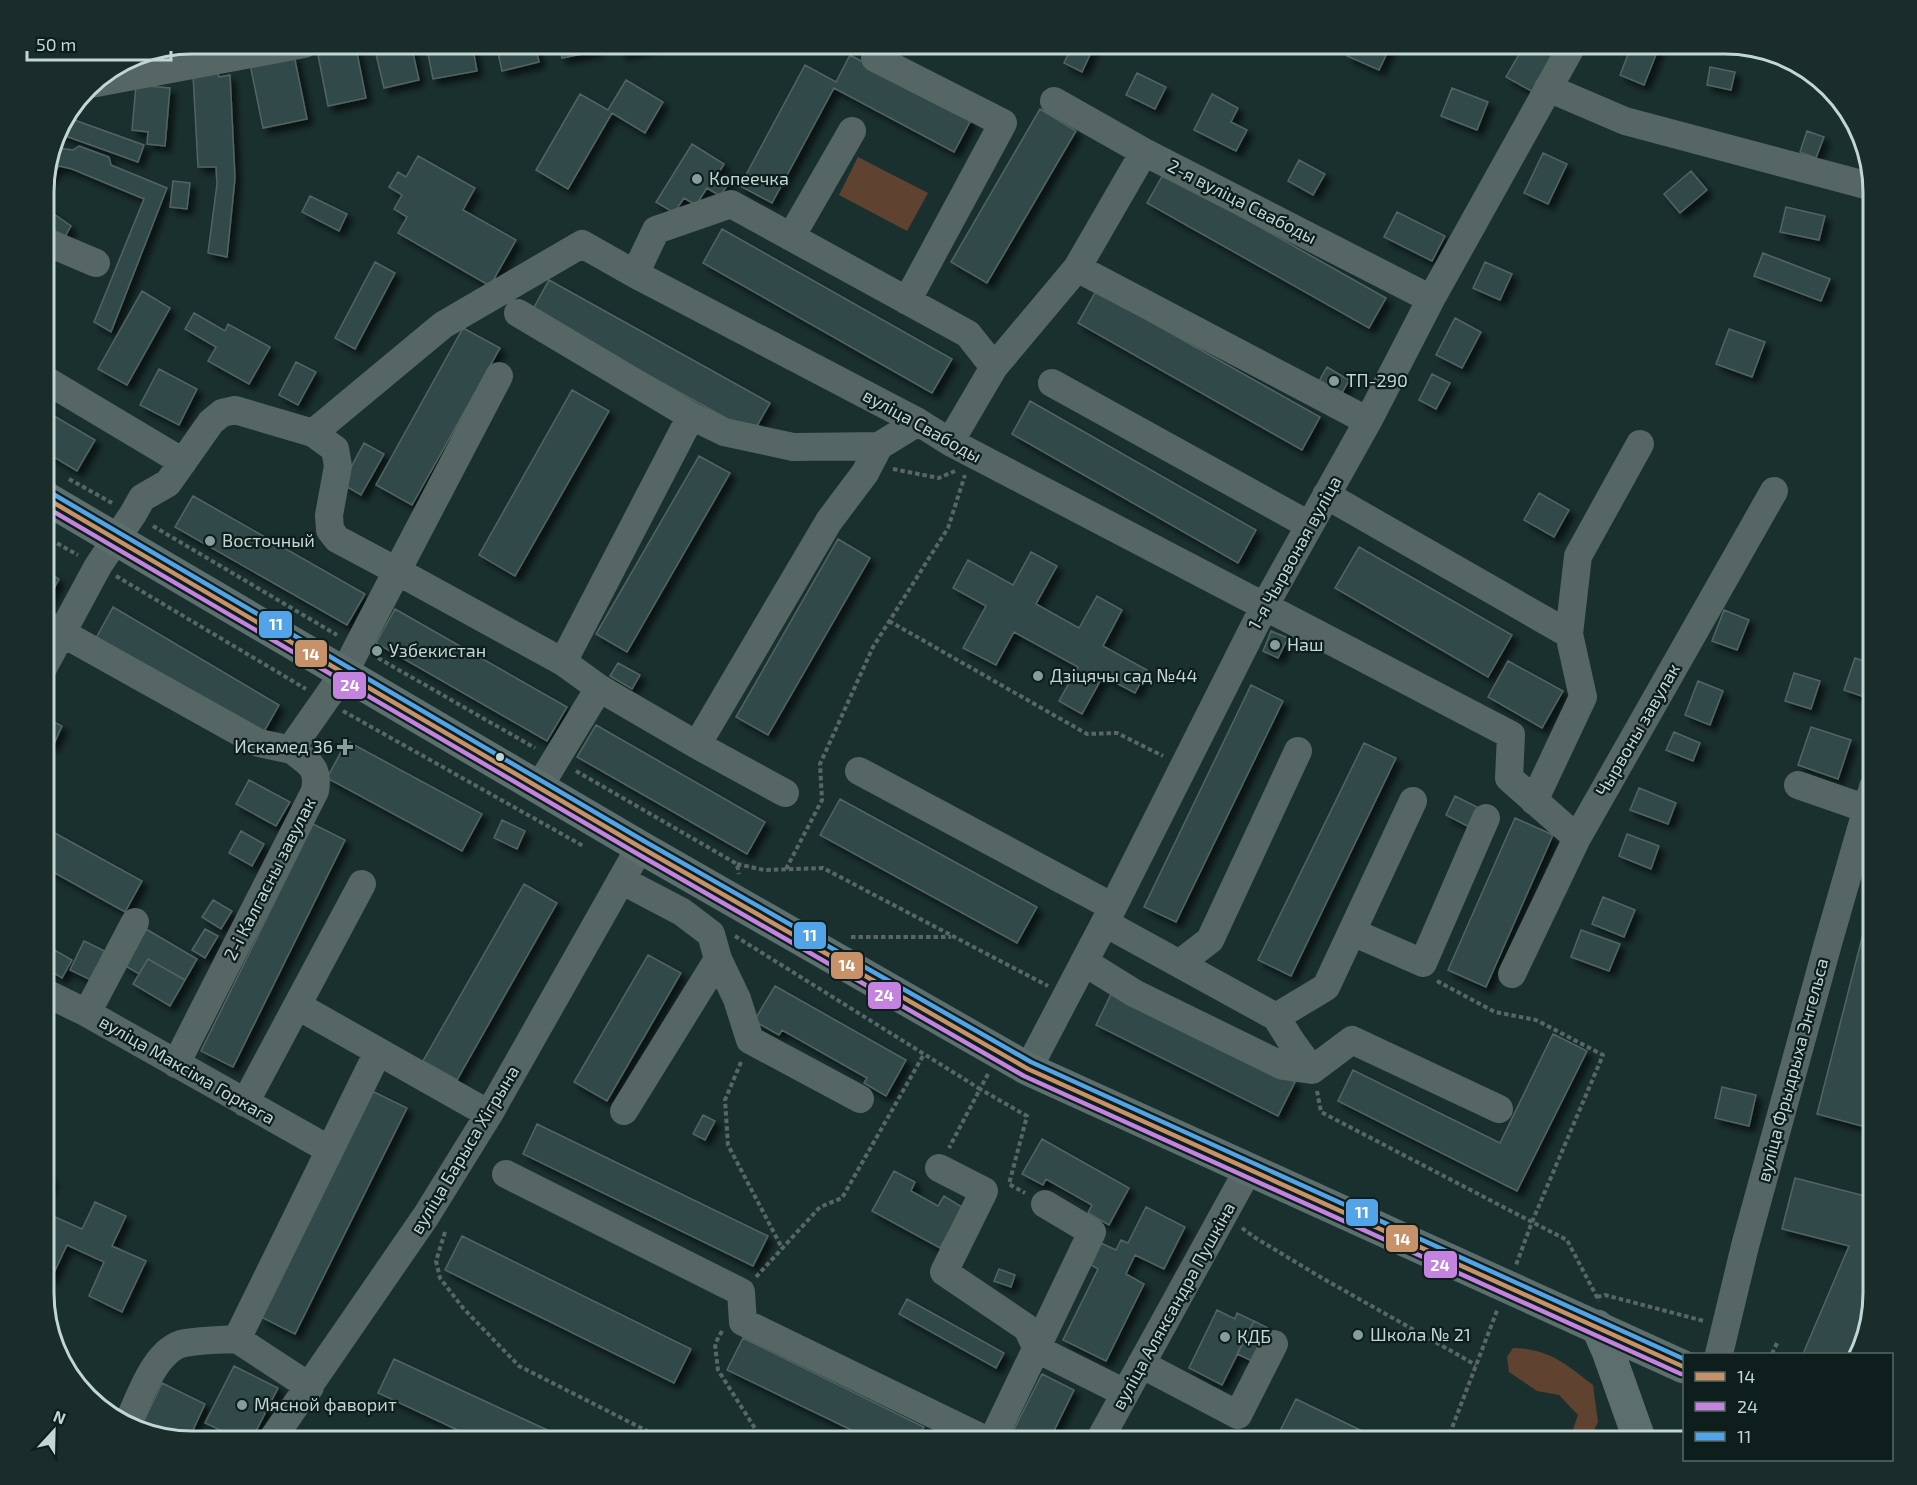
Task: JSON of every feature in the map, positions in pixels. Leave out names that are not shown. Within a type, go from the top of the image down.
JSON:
[{"type":"main road","points":[[54,503],[640,847],[1028,1069],[1248,1170],[1597,1312],[1630,1341],[1683,1366]]},
{"type":"main road","points":[[1597,1312],[1636,1431]]},
{"type":"street","points":[[110,80],[251,54]]},
{"type":"street","name":"1-я Чырвоная вуліца","points":[[1028,1069],[1109,915],[1264,607],[1567,54]]},
{"type":"street","points":[[875,58],[1003,123],[908,301]]},
{"type":"street","points":[[1548,88],[1625,122],[1863,185]]},
{"type":"street","name":"2-я вуліца Свабоды","points":[[1054,101],[1144,152],[1431,299]]},
{"type":"street","points":[[791,237],[852,131]]},
{"type":"street","points":[[950,442],[994,367],[1077,268],[1144,152]]},
{"type":"street","points":[[635,274],[656,230],[731,204],[968,334],[994,367]]},
{"type":"street","name":"вуліца Свабоды","points":[[313,432],[443,325],[582,243],[635,274],[918,422],[950,442],[1511,735],[1509,778],[1534,801]]},
{"type":"street","points":[[54,245],[96,263]]},
{"type":"street","points":[[1077,268],[1368,421]]},
{"type":"street","points":[[518,314],[691,416],[724,432],[793,447],[874,455]]},
{"type":"street","points":[[54,629],[259,743],[292,750],[344,673],[499,376]]},
{"type":"street","points":[[1052,383],[1309,525]]},
{"type":"street","points":[[54,385],[183,462]]},
{"type":"street","points":[[54,625],[98,566],[142,498],[168,483],[211,422],[222,413],[235,410],[313,432],[334,449],[338,466],[329,515],[330,530],[337,539],[563,662],[599,687],[785,794]]},
{"type":"street","points":[[563,662],[691,416]]},
{"type":"street","points":[[697,745],[829,521],[865,473],[874,455],[918,422]]},
{"type":"street","points":[[1577,838],[1534,801],[1583,697],[1569,634],[1578,556],[1640,444]]},
{"type":"street","name":"Чырвоны завулак","points":[[1512,974],[1577,838],[1774,491]]},
{"type":"street","points":[[1326,495],[1569,634]]},
{"type":"street","points":[[539,787],[599,687]]},
{"type":"street","name":"2-і Калгасны завулак","points":[[176,1064],[315,791],[317,777],[313,766],[292,750]]},
{"type":"street","points":[[1180,963],[1210,940],[1298,752]]},
{"type":"street","points":[[859,771],[1109,915],[1180,963],[1276,1017],[1312,1070]]},
{"type":"street","points":[[1798,785],[1863,797]]},
{"type":"street","points":[[1276,1017],[1326,987],[1413,801]]},
{"type":"street","points":[[1352,932],[1423,963],[1486,818]]},
{"type":"street","name":"вуліца Фрыдрыха Энгельса","points":[[1719,1353],[1758,1200],[1863,822]]},
{"type":"street","name":"вуліца Барыса Хігрына","points":[[279,1431],[426,1216],[489,1114],[640,847]]},
{"type":"street","points":[[621,880],[682,912],[711,934],[718,959],[737,999],[750,1040],[860,1099]]},
{"type":"street","points":[[245,1103],[362,884]]},
{"type":"street","points":[[87,1013],[135,922]]},
{"type":"street","points":[[624,1112],[718,959]]},
{"type":"street","points":[[1084,962],[1134,993],[1283,1066],[1312,1070],[1352,1040],[1499,1109]]},
{"type":"street","name":"вуліца Максіма Горкага","points":[[54,997],[87,1013],[330,1150]]},
{"type":"street","points":[[298,1006],[489,1114]]},
{"type":"street","points":[[237,1339],[378,1052]]},
{"type":"street","points":[[939,1168],[984,1191],[944,1272],[1027,1328],[1037,1349],[1125,1393]]},
{"type":"street","name":"вуліца Аляксандра Пушкіна","points":[[1105,1431],[1248,1170]]},
{"type":"street","points":[[506,1174],[741,1292],[743,1322],[967,1431]]},
{"type":"street","points":[[996,1431],[1092,1233],[1046,1204]]},
{"type":"street","points":[[131,1417],[159,1359],[170,1349],[183,1343],[237,1339],[310,1387]]},
{"type":"street","points":[[1142,1364],[1238,1415],[1274,1344]]},
{"type":"path","points":[[874,455],[939,478],[958,470]]},
{"type":"path","points":[[786,869],[822,800],[820,764],[873,647],[948,528],[968,465]]},
{"type":"path","points":[[889,621],[1088,734],[1117,733],[1168,758]]},
{"type":"path","points":[[737,864],[764,870],[823,868],[1052,988]]},
{"type":"path","points":[[728,932],[1027,1116],[1009,1184],[1046,1204]]},
{"type":"path","points":[[847,938],[954,937]]},
{"type":"path","points":[[1423,963],[1428,975],[1449,989],[1494,1012],[1536,1020],[1603,1055],[1532,1222],[1521,1254]]},
{"type":"path","points":[[750,1040],[725,1100],[728,1145],[782,1248]]},
{"type":"path","points":[[756,1431],[718,1370],[715,1344],[741,1292],[820,1207],[842,1198],[924,1054]]},
{"type":"path","points":[[1312,1070],[1322,1112],[1567,1240],[1593,1289]]},
{"type":"path","points":[[939,1168],[980,1089]]},
{"type":"path","points":[[447,1227],[436,1261],[440,1278],[463,1308],[519,1366],[647,1431]]},
{"type":"path","points":[[1254,1237],[1476,1365]]},
{"type":"path","points":[[1597,1312],[1605,1295],[1710,1323]]},
{"type":"path","points":[[1772,1353],[1778,1341]]},
{"type":"path","points":[[1451,1431],[1481,1348]]},
{"type":"shaded area","points":[[192,54],[138,65],[174,55]]},
{"type":"shaded area","points":[[858,157],[928,193],[907,231],[839,195]]},
{"type":"shaded area","points":[[1513,1348],[1537,1351],[1565,1364],[1593,1385],[1598,1422],[1594,1431],[1572,1431],[1578,1415],[1559,1395],[1537,1391],[1509,1372],[1507,1357]]},
{"type":"building","points":[[357,54],[366,98],[328,106],[318,55]]},
{"type":"building","points":[[376,54],[413,54],[419,80],[384,88]]},
{"type":"building","points":[[428,54],[474,54],[477,71],[433,79]]},
{"type":"building","points":[[498,54],[537,54],[539,62],[502,71]]},
{"type":"building","points":[[561,54],[582,54],[562,58]]},
{"type":"building","points":[[1068,54],[1090,54],[1082,72],[1064,63]]},
{"type":"building","points":[[1348,54],[1387,54],[1379,70],[1347,56]]},
{"type":"building","points":[[1519,54],[1549,54],[1555,57],[1535,93],[1506,77]]},
{"type":"building","points":[[1628,54],[1656,54],[1644,85],[1620,75]]},
{"type":"building","points":[[294,55],[307,119],[263,128],[250,64]]},
{"type":"building","points":[[850,55],[971,120],[954,152],[834,88],[772,203],[740,186],[805,65],[836,82]]},
{"type":"building","points":[[1710,67],[1735,72],[1731,90],[1707,85]]},
{"type":"building","points":[[217,69],[219,77],[230,75],[235,178],[227,257],[208,253],[217,184],[216,167],[198,167],[193,74]]},
{"type":"building","points":[[1137,73],[1166,87],[1155,109],[1126,95]]},
{"type":"building","points":[[626,80],[663,102],[645,133],[612,113],[568,189],[536,170],[580,94],[608,110]]},
{"type":"building","points":[[136,85],[170,88],[165,146],[147,144],[148,132],[132,130]]},
{"type":"building","points":[[1452,88],[1488,102],[1477,130],[1441,116]]},
{"type":"building","points":[[1212,94],[1238,108],[1231,122],[1247,130],[1236,151],[1194,130]]},
{"type":"building","points":[[1040,109],[1076,131],[987,283],[951,262]]},
{"type":"building","points":[[74,120],[144,145],[138,162],[65,136]]},
{"type":"building","points":[[1807,131],[1824,137],[1816,158],[1800,152]]},
{"type":"building","name":"Копеечка","points":[[692,144],[724,164],[717,176],[729,183],[720,196],[707,188],[696,205],[684,198],[674,213],[656,202]]},
{"type":"building","points":[[79,146],[109,157],[111,165],[167,188],[111,332],[94,322],[144,199],[72,169],[59,166],[56,169],[61,148],[73,150]]},
{"type":"building","points":[[1543,153],[1567,164],[1548,204],[1524,193]]},
{"type":"building","points":[[418,156],[475,188],[463,210],[516,240],[490,286],[398,233],[407,217],[394,209],[402,195],[389,187],[398,172],[406,177]]},
{"type":"building","points":[[1299,160],[1325,174],[1313,195],[1288,181]]},
{"type":"building","points":[[1691,171],[1707,190],[1680,213],[1664,194]]},
{"type":"building","points":[[1164,173],[1386,298],[1369,328],[1147,203]]},
{"type":"building","points":[[173,181],[190,183],[187,209],[170,207]]},
{"type":"building","points":[[310,196],[347,214],[339,231],[302,212]]},
{"type":"building","points":[[1786,207],[1825,216],[1819,240],[1780,232]]},
{"type":"building","points":[[1397,212],[1445,236],[1432,261],[1384,237]]},
{"type":"building","points":[[54,214],[71,226],[63,240],[54,236]]},
{"type":"building","points":[[722,229],[952,359],[932,393],[703,263]]},
{"type":"building","points":[[1763,253],[1830,279],[1821,301],[1754,276]]},
{"type":"building","points":[[375,262],[395,273],[355,349],[335,338]]},
{"type":"building","points":[[1485,262],[1512,274],[1500,300],[1473,288]]},
{"type":"building","points":[[549,280],[770,403],[753,433],[532,311]]},
{"type":"building","points":[[142,291],[170,308],[127,385],[98,369]]},
{"type":"building","points":[[1096,291],[1320,417],[1302,450],[1078,323]]},
{"type":"building","points":[[194,313],[225,331],[228,324],[270,347],[249,384],[208,361],[216,347],[185,329]]},
{"type":"building","points":[[1455,318],[1481,332],[1462,368],[1436,355]]},
{"type":"building","points":[[463,328],[500,348],[412,505],[376,485]]},
{"type":"building","points":[[1729,329],[1765,342],[1752,377],[1716,364]]},
{"type":"building","points":[[296,362],[316,372],[298,405],[279,395]]},
{"type":"building","name":"ТП-290","points":[[1327,367],[1349,380],[1341,395],[1318,383]]},
{"type":"building","points":[[159,369],[197,389],[179,425],[140,405]]},
{"type":"building","points":[[1432,374],[1450,383],[1436,409],[1419,400]]},
{"type":"building","points":[[572,390],[609,411],[515,576],[479,555]]},
{"type":"building","points":[[1030,401],[1256,530],[1238,563],[1012,434]]},
{"type":"building","points":[[54,416],[95,440],[77,471],[54,457]]},
{"type":"building","points":[[364,443],[384,454],[361,495],[342,484]]},
{"type":"building","points":[[699,456],[730,473],[627,652],[596,634]]},
{"type":"building","points":[[1539,493],[1569,510],[1554,537],[1524,520]]},
{"type":"building","points":[[193,496],[365,594],[347,625],[175,527]]},
{"type":"building","points":[[838,539],[870,558],[768,735],[736,717]]},
{"type":"building","points":[[1359,547],[1512,635],[1488,677],[1335,588]]},
{"type":"building","points":[[1031,552],[1057,566],[1036,604],[1079,628],[1097,596],[1122,610],[1103,646],[1147,670],[1135,693],[1103,676],[1082,714],[1059,701],[1078,667],[1014,632],[996,665],[963,648],[986,606],[953,588],[968,560],[1013,585]]},
{"type":"building","points":[[54,576],[59,579],[54,588]]},
{"type":"building","points":[[113,607],[279,705],[262,735],[95,640]]},
{"type":"building","points":[[395,609],[567,707],[547,741],[376,643]]},
{"type":"building","points":[[1724,610],[1749,620],[1737,650],[1712,641]]},
{"type":"building","name":"Наш","points":[[1271,631],[1288,638],[1278,658],[1263,651]]},
{"type":"building","points":[[1855,658],[1863,661],[1863,697],[1844,690]]},
{"type":"building","points":[[1508,661],[1563,691],[1542,728],[1488,697]]},
{"type":"building","points":[[618,663],[640,675],[632,689],[610,676]]},
{"type":"building","points":[[1794,673],[1820,681],[1811,709],[1785,701]]},
{"type":"building","points":[[1698,681],[1723,691],[1710,725],[1685,715]]},
{"type":"building","points":[[1251,685],[1283,701],[1176,922],[1144,907]]},
{"type":"building","points":[[54,722],[62,726],[54,744]]},
{"type":"building","points":[[596,725],[765,822],[747,854],[577,757]]},
{"type":"building","points":[[1811,727],[1851,740],[1838,779],[1798,765]]},
{"type":"building","points":[[1674,732],[1700,743],[1693,761],[1666,750]]},
{"type":"building","points":[[347,741],[482,814],[462,851],[327,778]]},
{"type":"building","points":[[1364,743],[1396,758],[1291,976],[1258,960]]},
{"type":"building","points":[[249,780],[290,802],[276,826],[236,804]]},
{"type":"building","points":[[1639,788],[1676,803],[1668,824],[1630,810]]},
{"type":"building","points":[[1455,796],[1481,809],[1471,828],[1446,815]]},
{"type":"building","points":[[840,799],[1037,907],[1017,943],[820,835]]},
{"type":"building","points":[[1515,818],[1553,835],[1486,987],[1448,970]]},
{"type":"building","points":[[502,820],[525,831],[517,849],[494,838]]},
{"type":"building","points":[[313,824],[345,840],[233,1067],[201,1051]]},
{"type":"building","points":[[241,831],[264,844],[252,866],[229,853]]},
{"type":"building","points":[[54,833],[142,881],[125,912],[54,873]]},
{"type":"building","points":[[1627,834],[1659,846],[1651,869],[1619,856]]},
{"type":"building","points":[[524,884],[557,903],[457,1080],[423,1061]]},
{"type":"building","points":[[1603,897],[1635,910],[1624,937],[1592,924]]},
{"type":"building","points":[[213,900],[232,911],[221,929],[202,917]]},
{"type":"building","points":[[146,929],[197,959],[185,980],[148,959],[139,974],[124,965]]},
{"type":"building","points":[[205,929],[218,936],[205,958],[192,950]]},
{"type":"building","points":[[1581,930],[1620,944],[1609,971],[1571,957]]},
{"type":"building","points":[[1863,934],[1863,1126],[1817,1114]]},
{"type":"building","points":[[84,941],[109,953],[95,982],[70,970]]},
{"type":"building","points":[[54,950],[72,960],[62,978],[54,973]]},
{"type":"building","points":[[648,955],[681,973],[607,1101],[574,1082]]},
{"type":"building","points":[[148,959],[185,980],[170,1006],[133,984]]},
{"type":"building","points":[[775,986],[906,1060],[886,1096],[864,1083],[867,1078],[782,1030],[779,1035],[754,1021]]},
{"type":"building","points":[[1113,990],[1295,1082],[1278,1116],[1096,1025]]},
{"type":"building","points":[[1553,1034],[1587,1051],[1517,1191],[1338,1101],[1353,1070],[1500,1143]]},
{"type":"building","points":[[1722,1087],[1756,1095],[1749,1126],[1715,1118]]},
{"type":"building","points":[[372,1091],[407,1108],[295,1334],[261,1317]]},
{"type":"building","points":[[703,1115],[715,1121],[705,1140],[693,1134]]},
{"type":"building","points":[[537,1124],[768,1236],[753,1266],[523,1154]]},
{"type":"building","points":[[1042,1139],[1129,1188],[1109,1225],[1088,1213],[1092,1205],[1046,1179],[1043,1185],[1022,1174]]},
{"type":"building","points":[[894,1171],[915,1182],[911,1191],[938,1206],[944,1196],[962,1207],[940,1248],[872,1211]]},
{"type":"building","points":[[1795,1178],[1863,1195],[1862,1311],[1856,1338],[1849,1353],[1803,1353],[1849,1246],[1782,1229]]},
{"type":"building","points":[[95,1202],[126,1216],[112,1246],[146,1261],[122,1312],[89,1296],[104,1262],[67,1245],[54,1273],[54,1216],[82,1229]]},
{"type":"building","points":[[1146,1207],[1185,1227],[1164,1269],[1135,1255],[1126,1274],[1144,1284],[1106,1361],[1063,1340],[1098,1269],[1091,1265],[1101,1243],[1116,1250],[1121,1240],[1128,1243]]},
{"type":"building","points":[[462,1236],[691,1349],[674,1383],[445,1270]]},
{"type":"building","points":[[999,1269],[1015,1275],[1011,1287],[994,1281]]},
{"type":"building","points":[[907,1299],[1004,1353],[996,1368],[899,1314]]},
{"type":"building","name":"КДБ","points":[[1217,1310],[1235,1319],[1237,1313],[1254,1321],[1222,1385],[1189,1368]]},
{"type":"building","points":[[1254,1321],[1268,1328],[1252,1361],[1237,1354]]},
{"type":"building","points":[[743,1338],[924,1427],[922,1431],[853,1431],[727,1370]]},
{"type":"building","points":[[394,1359],[549,1431],[460,1431],[378,1393]]},
{"type":"building","name":"Мясной фаворит","points":[[234,1366],[278,1388],[256,1431],[222,1431],[205,1423]]},
{"type":"building","points":[[1042,1374],[1074,1390],[1054,1431],[1013,1431]]},
{"type":"building","points":[[162,1383],[205,1404],[193,1431],[143,1423]]},
{"type":"building","points":[[1296,1399],[1362,1431],[1280,1431]]},
{"type":"transit line","name":"11","points":[[54,495],[644,841],[1031,1062],[1683,1359]]},
{"type":"transit line","name":"14","points":[[54,503],[640,847],[1028,1069],[1683,1367]]},
{"type":"transit line","name":"24","points":[[54,512],[636,853],[1024,1076],[1681,1374]]},
{"type":"place","name":"Копеечка","points":[[697,179]]},
{"type":"place","name":"ТП-290","points":[[1334,381]]},
{"type":"place","name":"Восточный","points":[[210,541]]},
{"type":"place","name":"Наш","points":[[1275,645]]},
{"type":"place","name":"Узбекистан","points":[[377,651]]},
{"type":"place","name":"Дзіцячы сад №44","points":[[1038,676]]},
{"type":"place","name":"Искамед 36","points":[[345,747]]},
{"type":"place","name":"Школа № 21","points":[[1358,1335]]},
{"type":"place","name":"КДБ","points":[[1225,1337]]},
{"type":"place","name":"Мясной фаворит","points":[[242,1405]]}]
